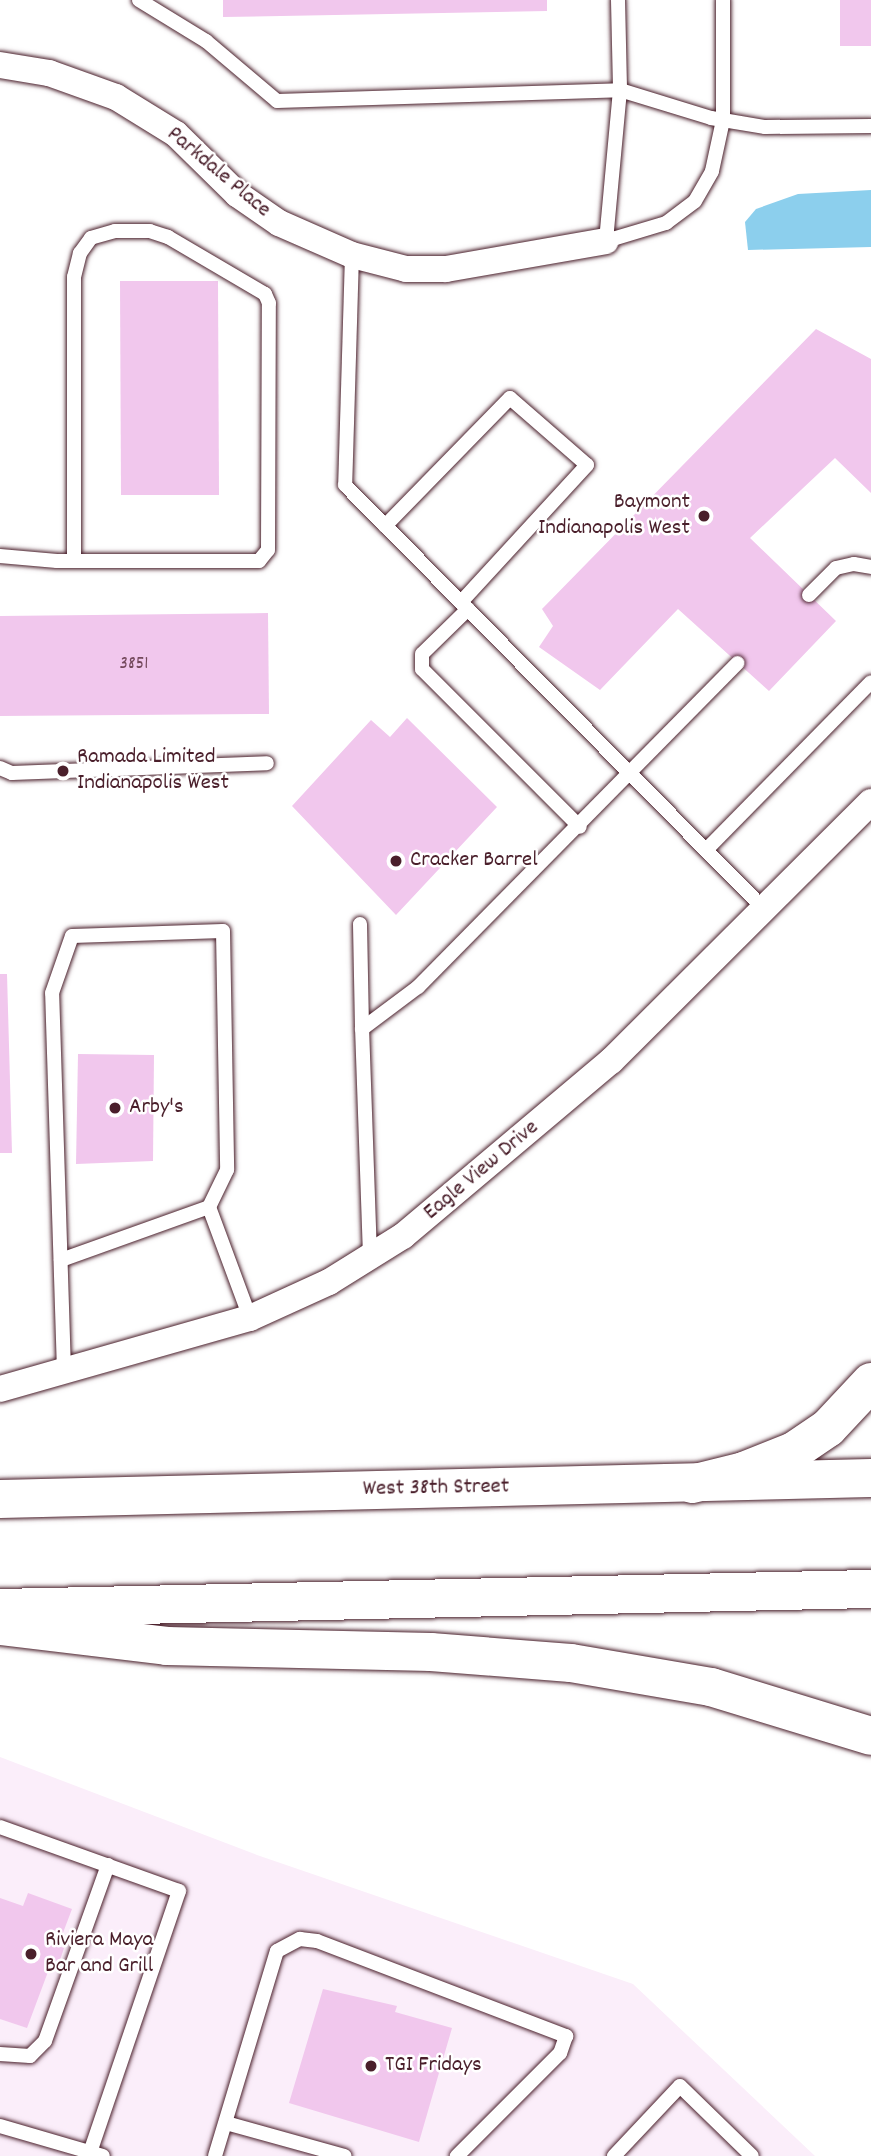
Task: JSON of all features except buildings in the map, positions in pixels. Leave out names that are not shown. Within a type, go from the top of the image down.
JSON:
[{"type":"main road","points":[[692,1484],[744,1471],[794,1451],[828,1428],[871,1382]]},
{"type":"main road","name":"West 38th Street","points":[[0,1499],[871,1478]]},
{"type":"main road","points":[[0,1608],[871,1589]]},
{"type":"main road","points":[[0,1626],[167,1646],[431,1652],[571,1663],[710,1688],[871,1736]]},
{"type":"street","name":"Parkdale Place","points":[[0,65],[49,73],[116,97],[176,134],[237,194],[279,223],[352,255],[406,269],[446,269],[606,241]]},
{"type":"street","name":"Eagle View Drive","points":[[0,1389],[250,1318],[315,1290],[429,1218],[574,1094],[765,910],[871,802]]},
{"type":"lane","points":[[139,0],[206,41],[277,101],[620,90],[723,120],[765,127],[871,126]]},
{"type":"lane","points":[[618,0],[620,90],[606,241],[666,223],[695,201],[712,171],[723,120],[723,0]]},
{"type":"lane","points":[[1,559],[74,561],[259,561],[268,550],[269,303],[254,288],[168,237],[150,231],[115,231],[91,238],[77,265],[74,561]]},
{"type":"lane","points":[[352,255],[345,485],[765,910]]},
{"type":"lane","points":[[385,526],[510,397],[587,465],[422,654],[422,669],[580,827]]},
{"type":"lane","points":[[809,595],[836,568],[854,564],[871,567]]},
{"type":"lane","points":[[362,1029],[418,987],[632,775],[738,663]]},
{"type":"lane","points":[[706,850],[871,682]]},
{"type":"lane","points":[[0,768],[12,772],[267,763]]},
{"type":"lane","points":[[360,924],[370,1256]]},
{"type":"lane","points":[[61,1260],[208,1207],[227,1170],[223,930],[72,936],[52,993],[64,1371]]},
{"type":"lane","points":[[208,1207],[250,1318]]},
{"type":"lane","points":[[0,1827],[179,1891],[96,2154],[0,2126]]},
{"type":"lane","points":[[0,2054],[30,2056],[45,2041],[108,1865]]},
{"type":"lane","points":[[215,2156],[277,1951],[300,1939],[317,1941],[566,2036],[560,2053],[457,2156]]},
{"type":"lane","points":[[614,2156],[680,2086],[752,2156]]},
{"type":"lane","points":[[226,2123],[345,2156]]},
{"type":"shaded area","points":[[0,1757],[257,1855],[633,1984],[815,2156],[0,2156]]},
{"type":"water","points":[[871,190],[871,247],[748,250],[745,222],[756,209],[798,194]]},
{"type":"place","name":"Baymont Indianapolis West","points":[[704,516]]},
{"type":"place","name":"Ramada Limited Indianapolis West","points":[[63,771]]},
{"type":"place","name":"Cracker Barrel","points":[[396,861]]},
{"type":"place","name":"Arby's","points":[[115,1108]]},
{"type":"place","name":"Riviera Maya Bar and Grill","points":[[31,1954]]},
{"type":"place","name":"TGI Fridays","points":[[371,2066]]}]
